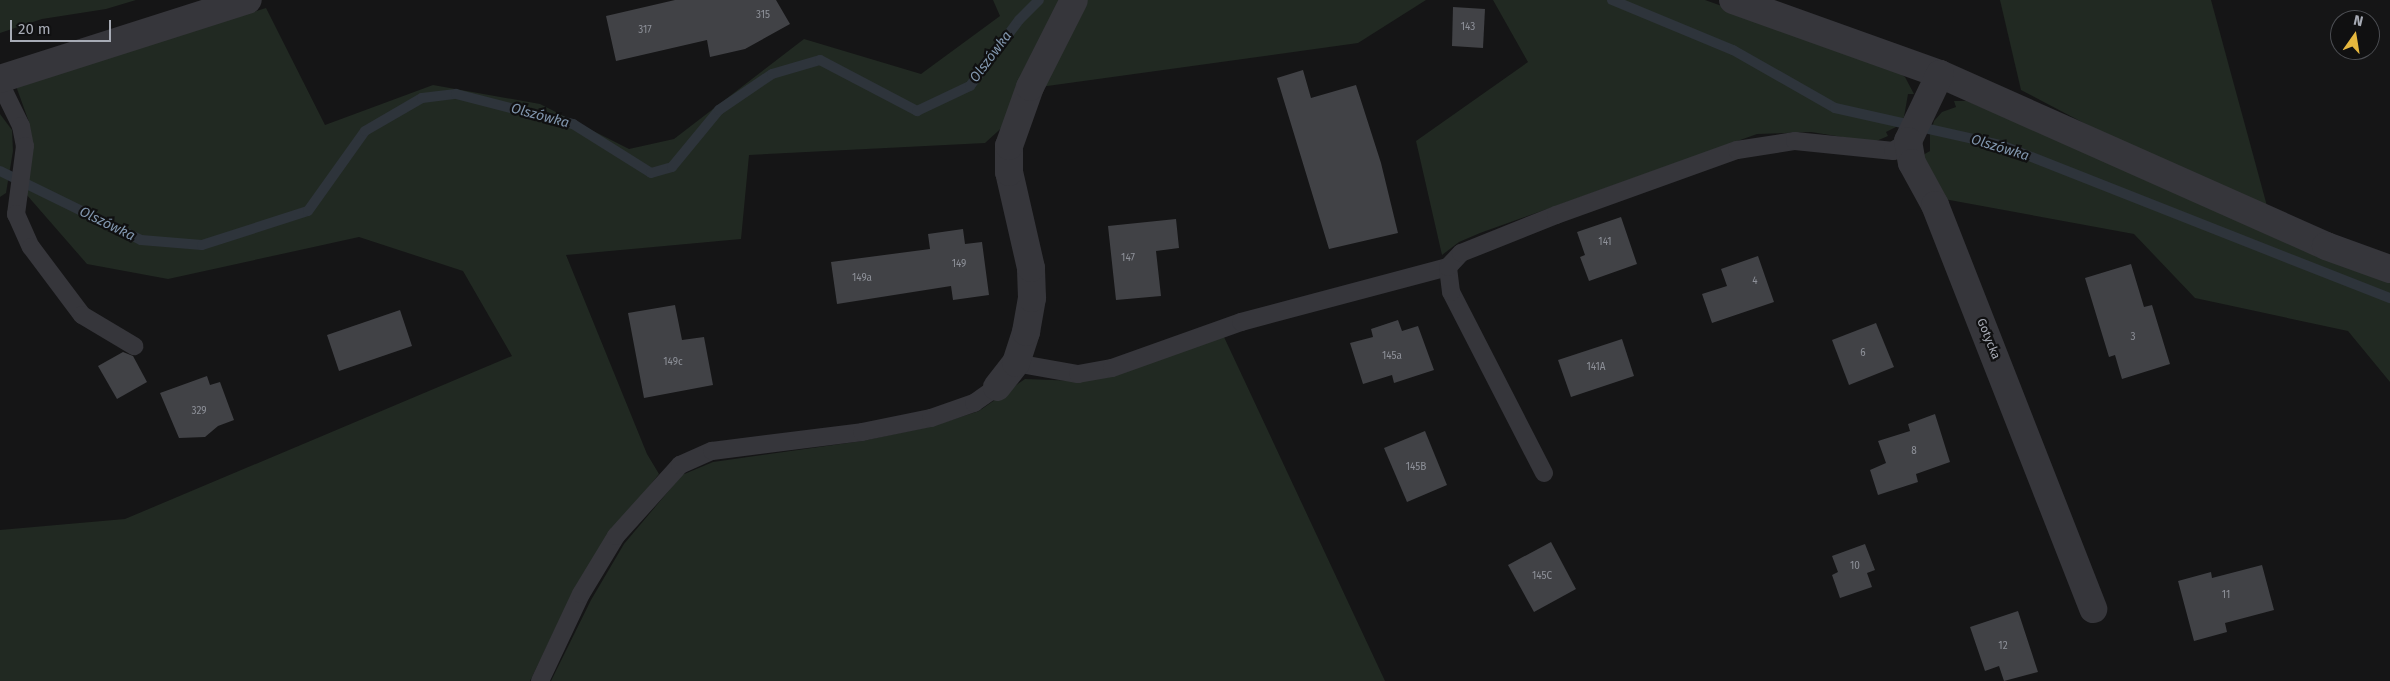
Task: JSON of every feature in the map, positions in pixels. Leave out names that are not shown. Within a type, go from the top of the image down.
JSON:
[{"type":"street","points":[[0,81],[248,0]]},
{"type":"street","points":[[997,387],[1016,363],[1026,332],[1032,298],[1031,268],[1009,172],[1009,146],[1030,87],[1074,0]]},
{"type":"street","points":[[1733,0],[1940,74],[2326,246],[2390,269]]},
{"type":"street","points":[[1908,141],[1940,74]]},
{"type":"street","name":"Gotycka","points":[[1908,141],[1912,163],[1935,205],[2093,609]]},
{"type":"lane","points":[[0,81],[22,126],[25,146],[16,214],[31,247],[82,315],[134,346]]},
{"type":"lane","points":[[1016,363],[1078,374],[1112,368],[1241,322],[1448,267],[1461,253],[1480,244],[1737,150],[1795,141],[1893,151],[1908,141]]},
{"type":"lane","points":[[1448,267],[1451,292],[1544,473]]},
{"type":"lane","points":[[540,681],[581,594],[616,536],[680,465],[712,451],[862,432],[931,418],[974,403],[997,387]]},
{"type":"shaded area","points":[[0,0],[136,0],[106,9],[42,19],[0,33]]},
{"type":"shaded area","points":[[993,0],[1067,0],[1008,122],[985,143],[749,155],[741,239],[566,255],[647,454],[659,474],[612,533],[574,590],[530,681],[0,681],[0,530],[125,519],[512,356],[463,271],[359,237],[168,279],[87,264],[26,194],[33,146],[29,122],[16,86],[266,8],[325,125],[433,85],[540,104],[629,149],[674,139],[804,39],[921,74],[1000,16]]},
{"type":"shaded area","points":[[1084,0],[1426,0],[1358,43],[1040,87]]},
{"type":"shaded area","points":[[1493,0],[1705,0],[1890,66],[1905,77],[1914,94],[1908,94],[1904,117],[1896,127],[1886,132],[1888,136],[1874,142],[1811,132],[1757,134],[1480,233],[1459,242],[1442,255],[1416,141],[1528,62]]},
{"type":"shaded area","points":[[2000,0],[2211,0],[2267,206],[2097,130],[2021,90]]},
{"type":"shaded area","points":[[1954,101],[1967,101],[2390,281],[2390,382],[2348,331],[2195,298],[2134,234],[1944,199],[1923,155],[1930,151],[1930,135],[1934,121],[1942,112],[1956,107]]},
{"type":"shaded area","points":[[0,114],[12,130],[13,151],[6,193],[0,197]]},
{"type":"shaded area","points":[[1224,337],[1385,681],[551,681],[591,600],[624,544],[682,475],[713,462],[862,441],[933,426],[979,411],[1025,379],[1079,381]]},
{"type":"building","points":[[675,0],[776,0],[790,24],[745,49],[710,57],[707,40],[616,61],[606,16]]},
{"type":"building","points":[[1453,7],[1485,9],[1483,48],[1452,46]]},
{"type":"building","points":[[1303,70],[1311,98],[1356,85],[1381,163],[1398,233],[1329,249],[1277,78]]},
{"type":"building","points":[[1621,217],[1637,264],[1589,281],[1580,257],[1585,255],[1577,232]]},
{"type":"building","points":[[1176,219],[1179,248],[1156,251],[1161,296],[1116,300],[1108,226]]},
{"type":"building","points":[[963,229],[965,244],[982,242],[989,295],[953,300],[951,286],[837,304],[831,262],[930,249],[928,234]]},
{"type":"building","points":[[1758,256],[1774,302],[1712,323],[1702,294],[1727,286],[1721,269]]},
{"type":"building","points":[[2131,264],[2144,307],[2152,305],[2170,364],[2122,379],[2115,355],[2109,357],[2085,278]]},
{"type":"building","points":[[675,305],[682,340],[704,337],[713,385],[644,398],[628,313]]},
{"type":"building","points":[[400,310],[412,346],[339,371],[327,335]]},
{"type":"building","points":[[1398,320],[1402,331],[1418,326],[1434,370],[1394,383],[1392,375],[1363,384],[1350,343],[1373,337],[1371,329]]},
{"type":"building","points":[[1876,323],[1894,367],[1849,385],[1832,340]]},
{"type":"building","points":[[1622,339],[1634,376],[1571,397],[1558,360]]},
{"type":"building","points":[[123,352],[133,356],[147,382],[117,399],[98,366]]},
{"type":"building","points":[[207,376],[210,385],[220,382],[234,420],[218,426],[205,437],[179,438],[160,393]]},
{"type":"building","points":[[1935,414],[1950,462],[1916,474],[1918,482],[1878,495],[1870,470],[1886,463],[1878,441],[1910,431],[1908,424]]},
{"type":"building","points":[[1425,431],[1447,485],[1407,502],[1384,448]]},
{"type":"building","points":[[1551,542],[1576,589],[1534,612],[1508,565]]},
{"type":"building","points":[[1865,544],[1875,570],[1867,573],[1872,587],[1840,598],[1832,575],[1838,572],[1832,556]]},
{"type":"building","points":[[2262,565],[2274,610],[2225,623],[2227,632],[2194,641],[2178,581],[2211,572],[2212,578]]},
{"type":"building","points":[[2018,611],[2038,672],[2004,681],[1999,666],[1985,671],[1970,627]]},
{"type":"waterway","name":"Olszówka","points":[[0,171],[141,240],[202,245],[308,211],[365,131],[422,98],[456,94],[573,124],[651,173],[672,167],[719,110],[772,74],[820,60],[917,111],[970,86],[1019,20],[1039,0]]},
{"type":"waterway","name":"Olszówka","points":[[1612,0],[1733,50],[1835,108],[2001,145],[2390,298]]}]
